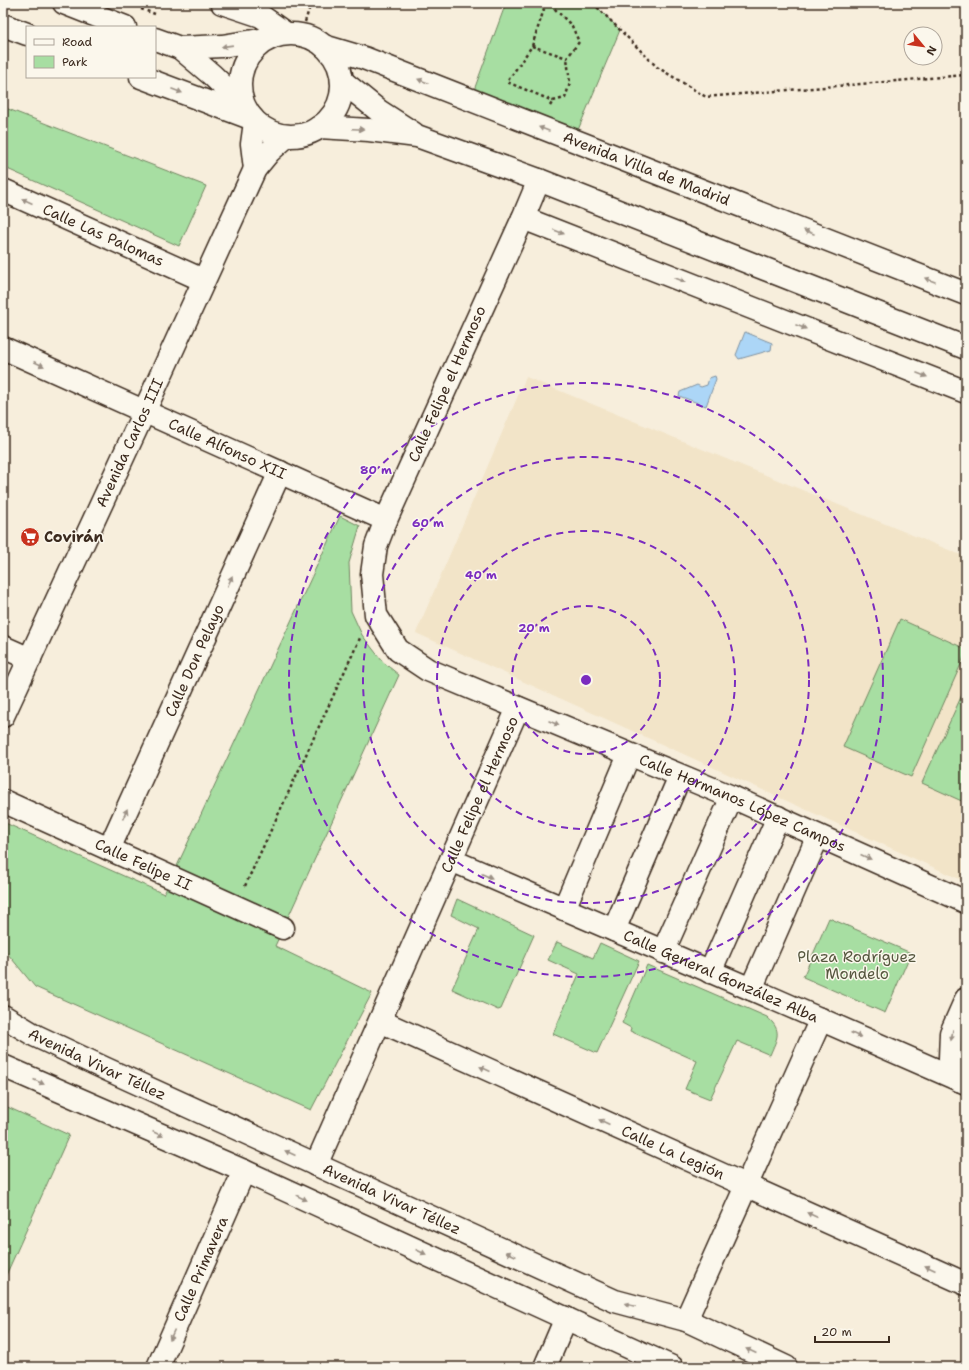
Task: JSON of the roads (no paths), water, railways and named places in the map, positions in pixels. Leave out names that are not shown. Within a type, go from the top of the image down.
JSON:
[{"type":"street","points":[[64,3],[122,26]]},
{"type":"street","points":[[222,3],[261,16],[284,36]]},
{"type":"street","points":[[3,25],[26,34]]},
{"type":"street","points":[[255,169],[250,115],[240,88],[241,71],[250,53],[284,36]]},
{"type":"street","points":[[156,39],[180,48],[212,75],[250,115],[271,132],[287,136],[303,135],[319,127],[330,118],[338,105],[342,90],[341,74],[336,60],[326,47],[315,39],[284,36],[222,46],[180,48]]},
{"type":"street","name":"Avenida Villa de Madrid","points":[[326,47],[364,58],[966,294]]},
{"type":"street","points":[[144,78],[250,115]]},
{"type":"street","points":[[342,81],[379,111],[417,136]]},
{"type":"street","points":[[319,127],[369,130],[417,136],[539,180],[966,348]]},
{"type":"street","name":"Avenida Carlos III","points":[[3,716],[255,169],[269,152],[287,136]]},
{"type":"street","name":"Calle Felipe el Hermoso","points":[[316,1164],[518,708],[428,670],[398,650],[376,615],[372,574],[376,546],[386,520],[539,180]]},
{"type":"street","name":"Calle Las Palomas","points":[[3,190],[203,280]]},
{"type":"street","points":[[523,218],[966,392]]},
{"type":"street","name":"Calle Alfonso XII","points":[[3,348],[386,520]]},
{"type":"street","name":"Calle Don Pelayo","points":[[109,849],[280,472]]},
{"type":"street","points":[[3,647],[30,659]]},
{"type":"street","name":"Calle Hermanos López Campos","points":[[518,708],[732,797],[966,902]]},
{"type":"street","points":[[564,909],[629,754]]},
{"type":"street","points":[[614,930],[680,776]]},
{"type":"street","points":[[663,952],[732,797]]},
{"type":"street","name":"Calle Felipe II","points":[[3,801],[283,928]]},
{"type":"street","points":[[710,972],[778,817]]},
{"type":"street","points":[[751,989],[818,836]]},
{"type":"street","name":"Calle General González Alba","points":[[451,860],[821,1019],[686,1320]]},
{"type":"street","points":[[962,1081],[950,1058],[951,1033],[966,999]]},
{"type":"street","name":"Avenida Vivar Téllez","points":[[3,1016],[36,1036],[104,1068],[615,1301],[686,1320],[786,1367]]},
{"type":"street","points":[[821,1019],[962,1081]]},
{"type":"street","name":"Calle La Legión","points":[[380,1021],[966,1284]]},
{"type":"street","points":[[3,1066],[244,1171],[672,1367]]},
{"type":"street","name":"Calle Primavera","points":[[158,1367],[244,1171]]},
{"type":"street","points":[[545,1367],[566,1318]]},
{"type":"water","points":[[745,332],[772,343],[771,350],[739,359],[736,355]]},
{"type":"water","points":[[715,376],[716,379],[706,406],[679,396],[680,392],[697,385],[701,387],[707,385],[709,378]]},
{"type":"place","name":"Covirán","points":[[30,537]]},
{"type":"park label","name":"Plaza Rodríguez Mondelo","points":[[857,966]]}]
